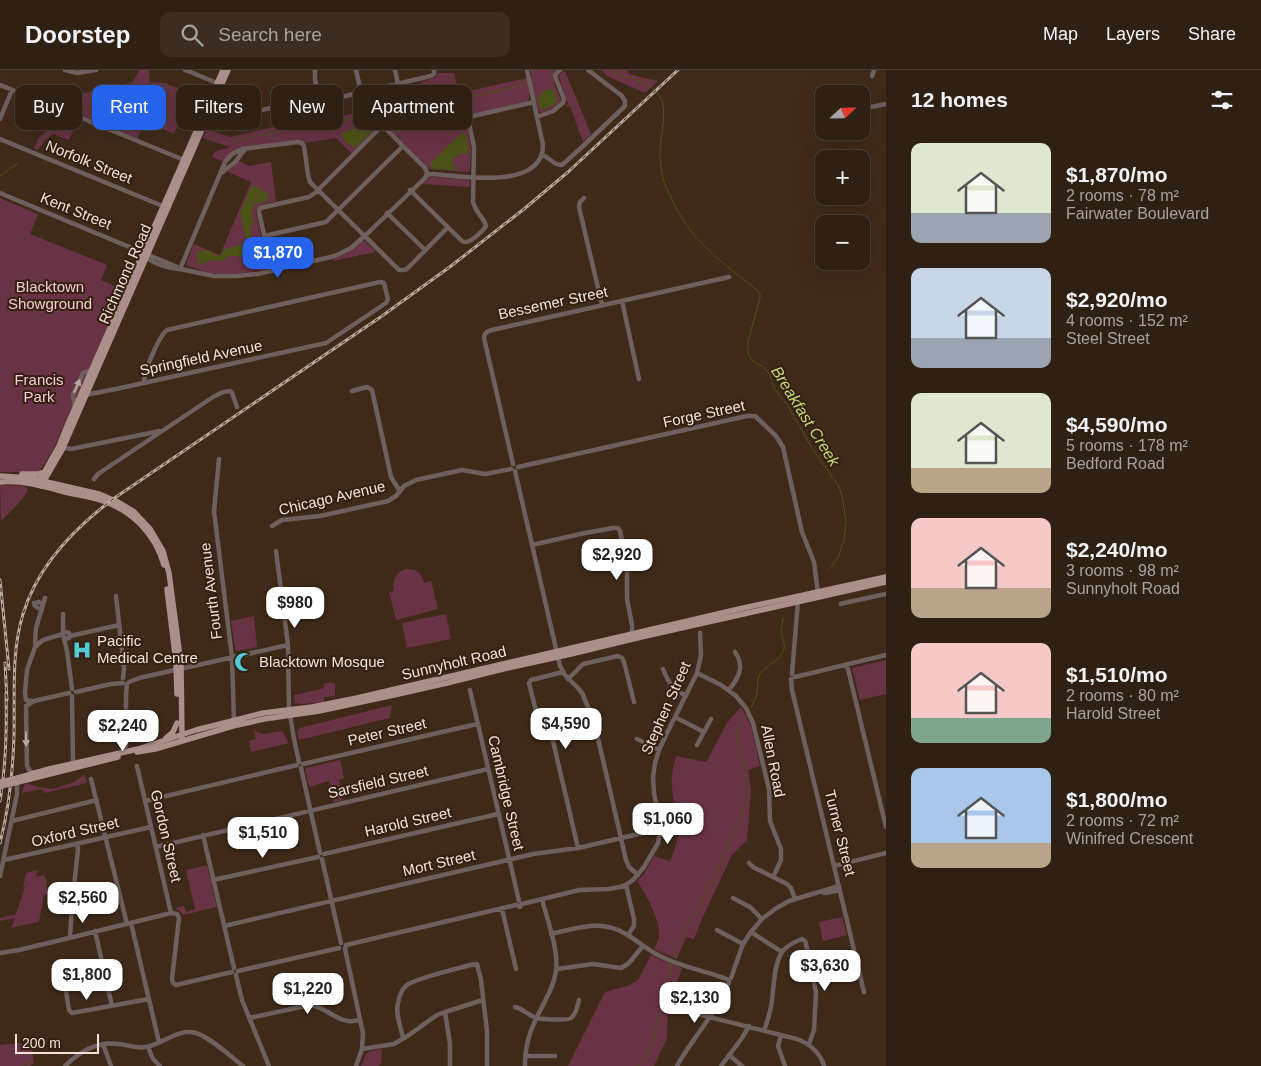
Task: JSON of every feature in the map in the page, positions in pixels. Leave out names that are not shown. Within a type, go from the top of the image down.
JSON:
[{"type":"main road","name":"Richmond Road","points":[[219,84],[222,70]]},
{"type":"main road","name":"Richmond Road","points":[[219,84],[228,70]]},
{"type":"main road","name":"Richmond Road","points":[[41,483],[44,472],[61,447],[199,130]]},
{"type":"main road","name":"Richmond Road","points":[[41,483],[56,462],[75,408],[84,394],[92,370],[146,255]]},
{"type":"main road","points":[[54,484],[51,477],[56,462]]},
{"type":"main road","points":[[1,478],[17,474],[38,474],[44,472]]},
{"type":"main road","points":[[1,478],[54,484],[99,494],[118,502],[132,511],[150,529],[161,546],[168,565],[176,618],[181,714],[180,738]]},
{"type":"main road","points":[[41,483],[119,507],[136,520],[149,534],[159,552],[165,573],[179,669],[177,723],[180,738]]},
{"type":"main road","name":"Sunnyholt Road","points":[[798,599],[818,592],[886,577]]},
{"type":"main road","name":"Sunnyholt Road","points":[[0,782],[15,782],[35,773],[74,763],[501,664],[558,655],[641,634],[798,599],[886,582]]},
{"type":"main road","name":"Sunnyholt Road","points":[[558,655],[633,634],[641,634]]},
{"type":"main road","name":"Sunnyholt Road","points":[[0,786],[155,749],[196,730],[234,720],[263,713],[290,713]]},
{"type":"main road","points":[[181,714],[186,726],[196,730]]},
{"type":"main road","points":[[153,744],[172,734],[177,723]]},
{"type":"street","points":[[64,70],[77,73],[96,70]]},
{"type":"street","points":[[185,70],[219,84]]},
{"type":"street","points":[[315,70],[316,85]]},
{"type":"street","points":[[356,70],[359,85]]},
{"type":"street","points":[[395,70],[398,84]]},
{"type":"street","points":[[393,85],[431,76],[434,74],[434,70]]},
{"type":"street","points":[[272,271],[259,212],[260,208],[308,197],[318,190],[380,128],[386,129],[425,168],[428,175],[496,178],[513,176],[530,168],[542,154],[543,145],[527,70]]},
{"type":"street","points":[[537,117],[553,111],[563,103],[564,99],[555,76],[560,70]]},
{"type":"street","points":[[542,154],[556,164],[562,165],[625,106],[622,96],[588,70]]},
{"type":"street","points":[[872,76],[874,70]]},
{"type":"street","points":[[0,85],[15,91]]},
{"type":"street","points":[[0,119],[12,90]]},
{"type":"street","points":[[410,190],[462,241],[469,241],[485,228],[486,224],[475,210],[472,202],[474,151],[469,123],[470,118],[534,102]]},
{"type":"street","points":[[870,107],[886,104]]},
{"type":"street","points":[[82,118],[186,161]]},
{"type":"street","name":"Norfolk Street","points":[[0,139],[166,207]]},
{"type":"street","points":[[180,269],[225,162],[230,155],[239,150],[300,142],[304,146],[309,179],[400,270],[407,269],[448,227]]},
{"type":"street","points":[[264,236],[324,222],[339,210],[403,146]]},
{"type":"street","points":[[220,174],[234,163],[246,149]]},
{"type":"street","name":"Kent Street","points":[[0,193],[180,269],[208,275],[245,276],[326,259],[351,248],[428,175]]},
{"type":"street","points":[[584,198],[580,202],[579,207],[602,305]]},
{"type":"street","points":[[387,213],[425,250]]},
{"type":"street","name":"Bessemer Street","points":[[563,672],[484,338],[485,334],[492,330],[729,277]]},
{"type":"street","name":"Springfield Avenue","points":[[84,394],[144,383],[325,343],[386,303],[388,299],[385,285],[382,282],[167,330],[161,336],[150,360],[144,376],[144,383]]},
{"type":"street","points":[[622,301],[639,379]]},
{"type":"street","points":[[75,408],[73,395],[83,373],[92,370]]},
{"type":"street","points":[[352,391],[366,388],[372,390],[391,477],[400,490]]},
{"type":"street","points":[[94,479],[98,474],[217,394],[231,392],[237,407]]},
{"type":"street","name":"Forge Street","points":[[514,468],[755,416],[778,438],[782,446],[801,530],[814,564],[818,592]]},
{"type":"street","points":[[61,447],[71,449],[161,431]]},
{"type":"street","points":[[138,435],[142,438],[143,443]]},
{"type":"street","name":"Fourth Avenue","points":[[218,460],[214,511],[232,657],[234,720]]},
{"type":"street","name":"Chicago Avenue","points":[[272,526],[282,520],[320,516],[384,502],[393,498],[404,486],[412,481],[460,470],[485,474],[514,468]]},
{"type":"street","points":[[532,545],[618,528],[626,559],[626,597],[633,634]]},
{"type":"street","points":[[276,551],[288,645],[290,713],[300,765],[363,1038],[362,1049],[356,1066]]},
{"type":"street","points":[[818,592],[820,594],[829,594]]},
{"type":"street","points":[[841,604],[886,594]]},
{"type":"street","points":[[116,596],[126,695],[126,747],[122,752]]},
{"type":"street","points":[[40,643],[36,628],[45,598]]},
{"type":"street","name":"Turner Street","points":[[798,599],[793,677],[794,699],[864,992]]},
{"type":"street","points":[[64,616],[72,693],[74,763]]},
{"type":"street","points":[[34,701],[27,700],[25,697],[28,666],[35,648],[40,643],[53,638],[119,625]]},
{"type":"street","points":[[632,625],[641,634]]},
{"type":"street","name":"Stephen Street","points":[[626,885],[638,875],[658,843],[660,829],[653,784],[655,763],[659,750],[697,673],[702,655],[700,632]]},
{"type":"street","points":[[35,773],[26,766],[26,705],[34,701],[288,645]]},
{"type":"street","points":[[729,690],[740,673],[738,658],[735,652]]},
{"type":"street","points":[[568,678],[583,664],[616,656],[621,657],[634,702]]},
{"type":"street","points":[[793,677],[886,656]]},
{"type":"street","points":[[847,665],[886,827]]},
{"type":"street","points":[[663,669],[671,686],[686,696]]},
{"type":"street","points":[[578,848],[549,724],[536,711],[529,682],[537,678],[563,672],[582,693],[591,714],[597,732],[627,864],[638,875]]},
{"type":"street","name":"Allen Road","points":[[697,673],[729,690],[739,699],[752,718],[770,792],[770,821],[782,851],[781,860],[773,877]]},
{"type":"street","name":"Cambridge Street","points":[[470,690],[519,903]]},
{"type":"street","points":[[549,724],[591,714]]},
{"type":"street","points":[[675,717],[704,732]]},
{"type":"street","points":[[697,745],[711,719]]},
{"type":"street","name":"Peter Street","points":[[145,801],[478,724]]},
{"type":"street","points":[[126,736],[130,745],[138,749]]},
{"type":"street","points":[[637,739],[659,750]]},
{"type":"street","name":"Gordon Street","points":[[136,766],[171,913],[177,914],[179,918],[173,983],[176,985],[235,972]]},
{"type":"street","name":"Sarsfield Street","points":[[156,847],[488,769]]},
{"type":"street","points":[[91,779],[159,1042]]},
{"type":"street","points":[[0,876],[17,794],[15,782]]},
{"type":"street","points":[[12,820],[97,800]]},
{"type":"street","name":"Harold Street","points":[[213,880],[498,814]]},
{"type":"street","name":"Oxford Street","points":[[4,860],[151,827]]},
{"type":"street","name":"Mort Street","points":[[224,926],[533,854],[578,848],[660,829]]},
{"type":"street","points":[[203,835],[242,1000],[269,1066]]},
{"type":"street","points":[[70,938],[77,844]]},
{"type":"street","points":[[834,866],[886,853]]},
{"type":"street","points":[[749,863],[753,867],[788,885],[795,899]]},
{"type":"street","points":[[235,972],[502,909],[519,903],[579,890],[608,889],[626,885],[634,919],[634,926],[628,935]]},
{"type":"street","points":[[677,1066],[723,997],[744,944],[762,919],[779,906],[795,899],[822,892],[826,893],[840,888]]},
{"type":"street","points":[[733,898],[750,907],[762,919]]},
{"type":"street","points":[[525,1066],[526,1045],[529,1035],[550,992],[557,969],[542,899]]},
{"type":"street","points":[[502,909],[516,969]]},
{"type":"street","points":[[0,953],[171,913]]},
{"type":"street","points":[[551,934],[585,926],[601,925],[613,928],[628,935],[666,959],[729,980]]},
{"type":"street","points":[[717,930],[744,944]]},
{"type":"street","points":[[95,931],[112,1006]]},
{"type":"street","points":[[751,932],[782,952]]},
{"type":"street","points":[[764,1031],[771,1007],[777,965],[782,952],[790,944],[802,939],[805,940],[816,992],[814,1030],[809,1044]]},
{"type":"street","points":[[557,969],[594,964],[621,968],[628,964],[643,946]]},
{"type":"street","points":[[403,1038],[397,1004],[401,993],[407,985],[418,980],[477,964],[481,980],[487,1031],[487,1066]]},
{"type":"street","points":[[103,966],[66,976],[64,979],[69,1010],[72,1013],[149,999]]},
{"type":"street","points":[[362,1049],[394,1044],[437,1015],[483,1000]]},
{"type":"street","points":[[515,1007],[536,1018],[570,1019],[579,1000]]},
{"type":"street","points":[[249,1018],[310,1005],[318,1007],[345,1021],[360,1020]]},
{"type":"street","points":[[685,1011],[797,1038],[809,1044],[820,1055],[824,1066]]},
{"type":"street","points":[[445,1012],[450,1044],[450,1066]]},
{"type":"street","points":[[721,1066],[749,1026]]},
{"type":"street","points":[[65,1066],[83,1051],[102,1044],[117,1044],[138,1048],[148,1047],[171,1036],[186,1032],[203,1036],[243,1066]]},
{"type":"street","points":[[781,1035],[778,1046],[785,1066]]},
{"type":"street","points":[[102,1044],[111,1066]]},
{"type":"street","points":[[148,1047],[154,1060],[160,1066]]},
{"type":"street","points":[[729,1055],[742,1066]]},
{"type":"street","points":[[525,1056],[555,1056]]},
{"type":"green space","points":[[139,70],[149,70],[150,82],[165,83],[176,87],[176,130],[174,134],[165,130],[166,85],[120,85],[133,82]]},
{"type":"green space","points":[[530,70],[556,70],[554,81],[561,103],[541,113],[539,112],[534,93],[529,94],[527,102],[472,115],[472,90],[532,77]]},
{"type":"green space","points":[[601,70],[627,70],[629,74],[658,81],[645,93],[607,76]]},
{"type":"green space","points":[[565,71],[591,134],[583,142],[570,106],[567,107],[566,105],[568,104],[559,77]]},
{"type":"green space","points":[[438,73],[454,73],[457,85],[422,85],[421,82],[434,78]]},
{"type":"green space","points":[[92,92],[92,120],[82,116],[82,94]]},
{"type":"green space","points":[[353,113],[353,130],[375,130],[352,154],[336,138],[304,143],[299,140],[239,148],[222,161],[212,157],[214,152],[230,147],[203,138],[206,130],[230,137],[271,128],[271,130],[343,130],[343,116]]},
{"type":"green space","points":[[48,130],[73,130],[69,140],[53,134],[45,140],[38,150],[34,149],[38,138]]},
{"type":"green space","points":[[116,130],[141,130],[137,139]]},
{"type":"green space","points":[[390,130],[468,130],[471,148],[470,170],[468,172],[429,169]]},
{"type":"green space","points":[[239,161],[249,166],[271,162],[276,201],[261,205],[256,212],[268,269],[218,274],[187,266],[186,263],[194,244],[220,255],[251,182],[226,171]]},
{"type":"green space","points":[[433,177],[468,180],[470,182],[469,187],[422,184],[426,179]]},
{"type":"green space","points":[[0,198],[38,214],[30,234],[107,265],[101,280],[124,290],[120,299],[115,300],[112,306],[115,311],[53,450],[39,472],[0,472]]},
{"type":"green space","points":[[362,241],[365,241],[376,252],[333,261],[347,253]]},
{"type":"green space","points":[[0,485],[25,486],[28,490],[1,521]]},
{"type":"green space","points":[[405,569],[412,569],[418,572],[422,576],[424,583],[431,581],[438,609],[396,620],[389,592],[394,591],[393,584],[395,578]]},
{"type":"green space","points":[[446,614],[451,639],[407,648],[402,623]]},
{"type":"green space","points":[[254,616],[257,647],[236,651],[231,621]]},
{"type":"green space","points":[[886,660],[886,694],[860,700],[852,668]]},
{"type":"green space","points":[[324,683],[335,683],[335,696],[324,697],[324,702],[295,703],[294,695],[324,688]]},
{"type":"green space","points":[[392,705],[390,718],[299,740],[297,732],[300,728]]},
{"type":"green space","points":[[741,707],[751,726],[760,766],[748,770],[751,790],[747,840],[732,855],[694,939],[686,937],[677,959],[654,949],[659,936],[659,928],[648,899],[637,881],[644,874],[654,856],[670,861],[674,850],[678,826],[672,794],[672,779],[676,756],[706,762],[727,723]]},
{"type":"green space","points":[[254,731],[263,734],[282,731],[289,743],[251,752],[249,741],[256,739]]},
{"type":"green space","points":[[340,760],[344,778],[339,780],[343,800],[334,802],[329,781],[309,787],[305,770],[306,768]]},
{"type":"green space","points":[[84,775],[87,783],[44,793],[42,789],[22,793],[24,785],[27,783],[37,787],[53,789],[74,782]]},
{"type":"green space","points":[[207,865],[217,907],[183,915],[175,908],[184,906],[186,912],[195,909],[186,870]]},
{"type":"green space","points":[[38,870],[36,877],[44,875],[47,881],[46,888],[70,882],[69,889],[44,895],[39,922],[11,928],[15,918],[0,921],[0,918],[16,914],[25,887],[23,887],[26,873]]},
{"type":"green space","points":[[842,917],[847,935],[823,941],[819,922]]},
{"type":"green space","points":[[651,955],[682,968],[668,1008],[667,1038],[654,1066],[568,1066],[605,992],[630,985],[638,980]]},
{"type":"green space","points":[[20,1043],[23,1047],[32,1046],[34,1064],[30,1066],[0,1066],[0,1045]]},
{"type":"green space","points":[[382,1049],[379,1066],[361,1066],[367,1053]]},
{"type":"shaded area","points":[[549,88],[555,92],[558,101],[543,110],[540,108],[538,97]]},
{"type":"shaded area","points":[[353,129],[373,130],[354,148],[342,136],[345,131]]},
{"type":"shaded area","points":[[463,132],[467,139],[468,154],[458,155],[454,158],[452,163],[458,170],[433,169],[430,166],[431,163]]},
{"type":"shaded area","points":[[252,185],[268,193],[269,198],[266,201],[254,204],[252,213],[254,225],[250,227],[253,248],[244,256],[230,256],[220,261],[212,260],[199,265],[196,252],[206,250],[220,256],[223,250],[247,243],[240,212]]},
{"type":"waterway","name":"Breakfast Creek","points":[[611,70],[623,77],[648,85],[660,97],[664,116],[660,147],[662,175],[678,212],[687,226],[708,250],[760,294],[748,341],[749,356],[769,373],[774,388],[788,406],[812,448],[838,485],[842,496],[846,521],[844,540],[838,558],[827,571]]},
{"type":"waterway","points":[[230,142],[280,131],[329,124],[408,106],[507,89],[527,82]]},
{"type":"waterway","points":[[39,142],[70,115],[84,108],[91,107],[176,121]]},
{"type":"waterway","points":[[0,176],[18,163]]},
{"type":"waterway","name":"Breakfast Creek","points":[[751,708],[757,694],[758,678],[763,670],[780,657],[785,647],[781,632],[783,618]]},
{"type":"waterway","name":"Breakfast Creek","points":[[673,957],[680,939],[701,904],[721,864],[742,815],[745,792],[744,772],[737,733],[747,715]]},
{"type":"waterway","name":"Breakfast Creek","points":[[638,1066],[645,1059],[652,1044],[672,963]]},
{"type":"waterway","points":[[23,1066],[32,1061]]},
{"type":"railway","points":[[0,843],[12,776],[15,659],[19,629],[23,614],[38,579],[60,548],[86,521],[116,497],[382,316],[451,266],[568,172],[678,70]]},
{"type":"railway","points":[[0,580],[9,669]]},
{"type":"railway","points":[[5,663],[7,700]]},
{"type":"railway","points":[[0,801],[6,747],[6,693]]},
{"type":"place","name":"Pacific Medical Centre","points":[[82,650]]},
{"type":"place","name":"Blacktown Mosque","points":[[244,662]]},
{"type":"park label","name":"Blacktown Showground","points":[[50,296]]},
{"type":"park label","name":"Francis Park","points":[[39,388]]}]
